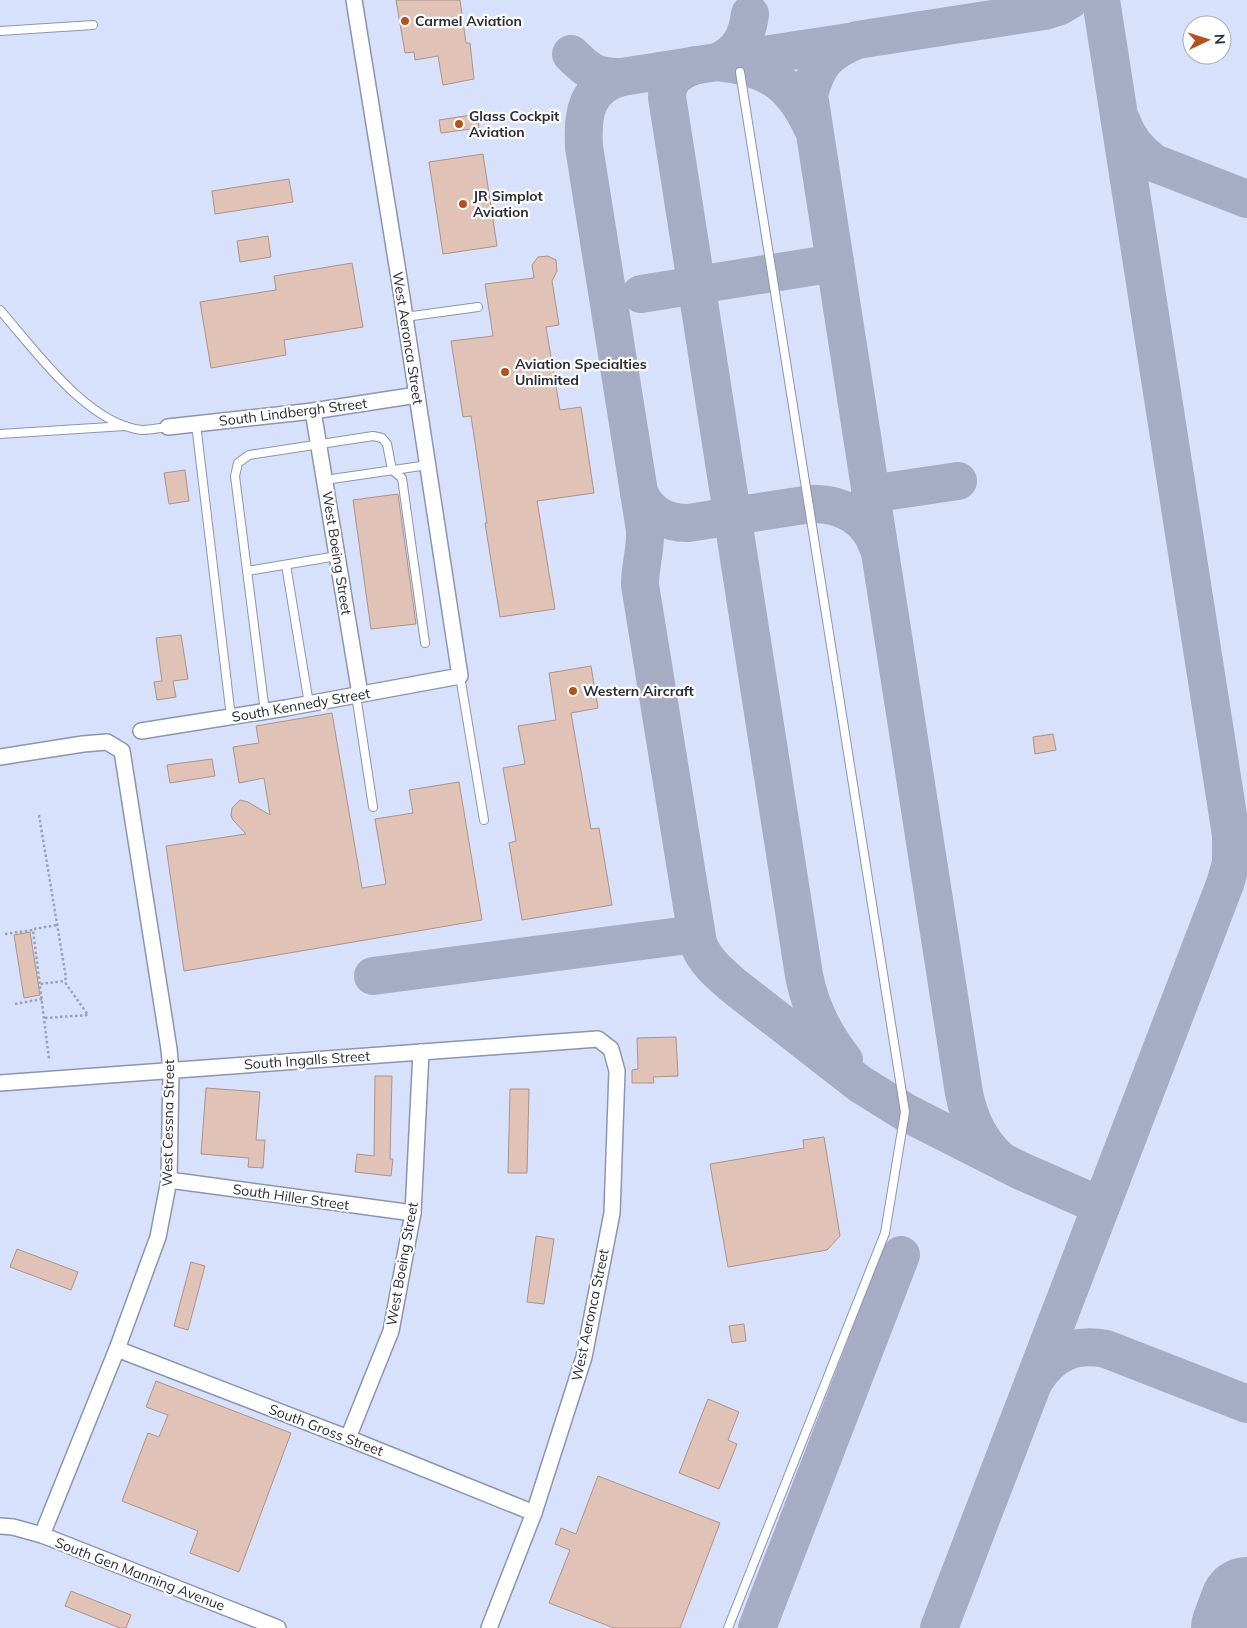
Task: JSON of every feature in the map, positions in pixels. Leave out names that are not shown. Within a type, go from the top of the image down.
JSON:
[{"type":"street","name":"West Aeronca Street","points":[[354,0],[460,676]]},
{"type":"street","name":"South Lindbergh Street","points":[[168,427],[313,411],[417,395]]},
{"type":"street","name":"West Boeing Street","points":[[313,411],[358,695]]},
{"type":"street","name":"South Kennedy Street","points":[[142,731],[265,712],[460,676]]},
{"type":"street","name":"West Cessna Street","points":[[0,757],[107,742],[122,751],[171,1070],[169,1180],[158,1237],[117,1349],[42,1536]]},
{"type":"street","name":"South Ingalls Street","points":[[0,1083],[598,1038],[611,1050]]},
{"type":"street","name":"West Aeronca Street","points":[[489,1628],[534,1513],[584,1357],[612,1213],[617,1071],[611,1050]]},
{"type":"street","name":"West Boeing Street","points":[[348,1438],[391,1331],[413,1213],[421,1052]]},
{"type":"street","name":"South Hiller Street","points":[[169,1180],[413,1213]]},
{"type":"street","name":"South Gross Street","points":[[117,1349],[348,1438],[534,1513]]},
{"type":"street","name":"South Gen Manning Avenue","points":[[0,1526],[13,1527],[42,1536],[278,1628]]},
{"type":"lane","points":[[0,31],[93,25]]},
{"type":"lane","points":[[728,1628],[885,1233],[905,1112],[740,72]]},
{"type":"lane","points":[[405,317],[478,307]]},
{"type":"lane","points":[[0,310],[68,388],[88,406],[110,419],[142,430],[168,427]]},
{"type":"lane","points":[[196,424],[231,717]]},
{"type":"lane","points":[[0,434],[128,426]]},
{"type":"lane","points":[[265,712],[234,476],[238,463],[249,455],[373,436],[382,438],[387,444],[392,470],[402,478],[424,643]]},
{"type":"lane","points":[[324,480],[428,464]]},
{"type":"lane","points":[[247,571],[337,556]]},
{"type":"lane","points":[[286,565],[308,704]]},
{"type":"lane","points":[[460,676],[484,820]]},
{"type":"lane","points":[[358,695],[373,807]]},
{"type":"path","points":[[40,815],[66,978],[64,981]]},
{"type":"path","points":[[5,934],[57,926]]},
{"type":"path","points":[[33,930],[50,1059]]},
{"type":"path","points":[[40,984],[64,981]]},
{"type":"path","points":[[46,1018],[88,1015],[64,981]]},
{"type":"path","points":[[15,1004],[42,999]]},
{"type":"building","points":[[396,0],[460,0],[466,43],[470,43],[474,79],[443,85],[438,56],[415,60],[414,52],[405,53]]},
{"type":"building","name":"Glass Cockpit Aviation","points":[[478,115],[479,128],[441,133],[439,120]]},
{"type":"building","name":"JR Simplot Aviation","points":[[483,154],[497,246],[443,254],[429,162]]},
{"type":"building","points":[[289,179],[293,202],[215,214],[212,191]]},
{"type":"building","points":[[268,236],[271,257],[240,262],[237,241]]},
{"type":"building","points":[[548,256],[556,260],[557,271],[552,281],[559,325],[546,327],[560,410],[581,407],[594,493],[537,501],[555,609],[500,617],[471,416],[463,417],[451,341],[493,336],[485,284],[534,278],[532,265],[538,257]]},
{"type":"building","points":[[352,263],[363,327],[284,340],[286,355],[211,368],[200,302],[276,290],[274,276]]},
{"type":"building","points":[[185,470],[189,501],[169,504],[164,473]]},
{"type":"building","points":[[398,494],[416,624],[371,629],[353,500]]},
{"type":"building","points":[[181,635],[188,679],[173,681],[176,697],[157,700],[154,682],[162,681],[156,638]]},
{"type":"building","points":[[591,666],[598,708],[571,713],[591,829],[599,828],[612,905],[522,920],[509,843],[516,841],[503,768],[525,764],[518,726],[556,720],[549,673]]},
{"type":"building","points":[[332,713],[362,888],[386,884],[375,819],[413,813],[409,790],[459,782],[482,920],[184,971],[166,846],[246,834],[231,816],[232,808],[240,800],[248,802],[270,815],[264,778],[239,783],[233,747],[259,743],[256,726]]},
{"type":"building","points":[[1053,734],[1056,750],[1035,754],[1033,737]]},
{"type":"building","points":[[212,759],[215,776],[170,783],[167,765]]},
{"type":"building","points":[[30,932],[40,995],[24,998],[14,935]]},
{"type":"building","points":[[676,1037],[678,1076],[653,1077],[654,1083],[632,1083],[632,1070],[638,1069],[637,1038]]},
{"type":"building","points":[[375,1076],[392,1076],[390,1159],[393,1159],[391,1176],[355,1172],[357,1154],[374,1156]]},
{"type":"building","points":[[206,1088],[260,1092],[256,1140],[265,1140],[263,1168],[248,1167],[249,1158],[201,1154]]},
{"type":"building","points":[[510,1089],[529,1089],[527,1173],[508,1173]]},
{"type":"building","points":[[824,1137],[840,1236],[827,1250],[728,1267],[710,1164],[804,1148],[803,1140]]},
{"type":"building","points":[[536,1236],[554,1239],[544,1304],[527,1302]]},
{"type":"building","points":[[17,1249],[78,1272],[71,1290],[10,1267]]},
{"type":"building","points":[[191,1262],[205,1266],[188,1330],[174,1326]]},
{"type":"building","points":[[744,1324],[746,1341],[732,1343],[729,1326]]},
{"type":"building","points":[[156,1381],[291,1433],[239,1572],[190,1553],[198,1531],[122,1501],[148,1433],[159,1437],[168,1415],[146,1407]]},
{"type":"building","points":[[708,1399],[739,1412],[728,1440],[737,1444],[719,1489],[679,1473]]},
{"type":"building","points":[[598,1476],[720,1523],[680,1628],[614,1628],[549,1603],[570,1550],[555,1544],[561,1528],[576,1534]]},
{"type":"building","points":[[71,1591],[131,1615],[126,1628],[120,1628],[65,1606]]},
{"type":"taxiway","points":[[998,1158],[980,1137],[964,1093],[809,95],[816,75],[825,60],[838,49],[857,40],[1044,11],[1060,6],[1070,0]]},
{"type":"taxiway","points":[[939,1628],[1225,884],[1231,863],[1231,835],[1101,0]]},
{"type":"taxiway","points":[[750,14],[747,30],[741,43],[725,58],[717,62],[622,77],[610,81],[594,94],[589,103],[584,123],[584,147],[645,530],[640,585],[698,943],[709,962],[728,981],[860,1084],[905,1112],[1021,1171],[1101,1206]]},
{"type":"taxiway","points":[[812,127],[795,98],[775,79],[750,68],[717,62],[849,42]]},
{"type":"taxiway","points":[[571,54],[582,65],[599,75],[622,77]]},
{"type":"taxiway","points":[[696,65],[675,76],[669,85],[667,97],[804,975],[810,998],[819,1020],[830,1041],[844,1060]]},
{"type":"taxiway","points":[[1122,122],[1127,134],[1135,145],[1154,163],[1247,199]]},
{"type":"taxiway","points":[[641,294],[835,263]]},
{"type":"taxiway","points":[[870,494],[958,481]]},
{"type":"taxiway","points":[[639,493],[653,512],[665,519],[680,523],[811,504],[833,506],[861,520],[874,537],[878,547]]},
{"type":"taxiway","points":[[373,976],[696,934]]},
{"type":"taxiway","points":[[757,1628],[901,1255]]},
{"type":"taxiway","points":[[1035,1380],[1049,1363],[1065,1352],[1084,1348],[1106,1349],[1247,1404]]},
{"type":"runway","points":[[1238,1628],[1247,1604]]},
{"type":"place","name":"Carmel Aviation","points":[[405,21]]},
{"type":"place","name":"Glass Cockpit Aviation","points":[[459,124]]},
{"type":"place","name":"JR Simplot Aviation","points":[[463,204]]},
{"type":"place","name":"Aviation Specialties Unlimited","points":[[505,372]]},
{"type":"place","name":"Western Aircraft","points":[[573,691]]}]
